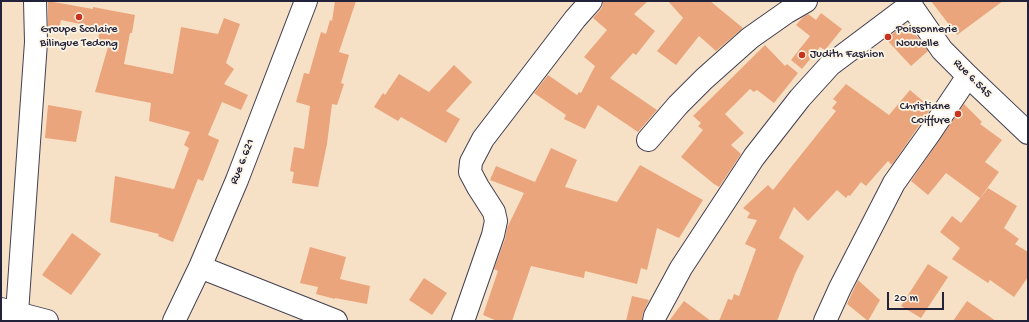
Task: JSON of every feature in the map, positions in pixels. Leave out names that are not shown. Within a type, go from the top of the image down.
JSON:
[{"type":"street","points":[[35,1],[36,42],[9,311],[47,321]]},
{"type":"street","name":"Rue 6.621","points":[[174,321],[200,267],[236,180],[306,1]]},
{"type":"street","points":[[463,321],[493,235],[496,221],[494,212],[470,172],[471,162],[483,139],[591,1]]},
{"type":"street","points":[[648,140],[678,104],[750,38],[787,12],[806,1]]},
{"type":"street","points":[[654,321],[655,316],[680,268],[754,157],[800,98],[830,65],[909,3]]},
{"type":"street","name":"Rue 6.545","points":[[909,3],[942,50],[1028,133]]},
{"type":"street","points":[[825,321],[840,288],[894,183],[968,76]]},
{"type":"street","points":[[200,267],[336,321]]},
{"type":"building","points":[[48,1],[93,9],[93,7],[135,15],[124,64],[173,74],[181,27],[218,34],[224,18],[240,24],[226,63],[234,69],[224,84],[248,95],[241,110],[222,102],[208,135],[219,140],[203,181],[198,179],[173,242],[158,236],[159,234],[110,222],[115,176],[174,189],[189,148],[184,145],[190,132],[149,121],[151,103],[95,92],[108,47],[97,45],[100,28],[61,20],[59,30],[48,28]]},
{"type":"building","points":[[335,1],[356,1],[339,52],[349,55],[341,83],[344,84],[337,105],[332,104],[327,144],[318,187],[292,183],[294,172],[290,171],[294,147],[304,149],[310,106],[296,102],[304,73],[309,74],[321,32],[326,34],[330,20],[332,21]]},
{"type":"building","points":[[603,1],[648,1],[634,14],[655,31],[636,55],[633,53],[610,78],[657,110],[638,132],[598,105],[585,129],[564,119],[566,115],[534,93],[548,75],[577,95],[579,92],[581,93],[595,66],[584,57],[607,30],[593,18],[601,9]]},
{"type":"building","points":[[668,1],[710,1],[743,28],[716,51],[699,36],[676,65],[657,51],[683,18]]},
{"type":"building","points":[[931,1],[1003,1],[957,35]]},
{"type":"building","points":[[821,13],[842,29],[825,50],[820,47],[802,69],[791,60],[810,36],[796,25],[808,14],[816,20]]},
{"type":"building","points":[[905,24],[928,51],[911,66],[886,39]]},
{"type":"building","points":[[765,45],[785,66],[787,64],[798,73],[774,103],[757,90],[754,92],[750,89],[725,114],[744,133],[731,145],[741,154],[719,187],[681,157],[703,130],[698,126],[701,123],[693,116]]},
{"type":"building","points":[[454,65],[472,82],[446,111],[460,119],[446,143],[401,117],[398,121],[374,107],[383,93],[385,95],[399,74],[429,92]]},
{"type":"building","points":[[846,84],[889,115],[910,90],[931,108],[892,165],[888,161],[866,186],[861,182],[850,196],[848,195],[846,198],[837,190],[808,221],[794,207],[779,238],[804,256],[795,274],[777,321],[719,321],[728,299],[732,300],[734,294],[739,296],[756,249],[745,244],[757,220],[747,218],[750,213],[743,208],[768,185],[773,190],[836,111],[832,108],[837,102],[833,99]]},
{"type":"building","points":[[964,104],[982,122],[980,124],[1002,140],[985,162],[999,172],[980,198],[946,173],[928,195],[911,181]]},
{"type":"building","points":[[48,105],[82,111],[76,142],[45,138]]},
{"type":"building","points":[[551,148],[577,160],[565,187],[617,202],[640,165],[703,200],[679,238],[657,228],[647,270],[641,268],[637,284],[585,271],[584,278],[531,266],[512,321],[497,321],[483,315],[498,271],[494,269],[505,239],[507,228],[524,193],[490,180],[496,166],[535,182]]},
{"type":"building","points":[[988,188],[1017,206],[1004,228],[1019,239],[1015,244],[1028,252],[1028,277],[1014,297],[990,280],[988,283],[952,259],[960,248],[940,232],[952,216],[961,223]]},
{"type":"building","points":[[72,233],[101,254],[71,295],[42,275]]},
{"type":"building","points":[[310,247],[346,257],[340,279],[370,286],[367,304],[335,299],[316,294],[318,287],[300,283]]},
{"type":"building","points":[[928,264],[948,277],[921,318],[901,306]]},
{"type":"building","points":[[424,278],[447,293],[432,315],[409,300]]},
{"type":"building","points":[[858,280],[880,300],[868,321],[847,304]]},
{"type":"building","points":[[632,296],[649,300],[643,313],[642,321],[626,321]]},
{"type":"building","points":[[684,301],[711,321],[669,321]]},
{"type":"building","points":[[967,301],[996,321],[953,321]]},
{"type":"place","name":"Groupe Scolaire Bilingue Tedong","points":[[79,17]]},
{"type":"place","name":"Poissonnerie Nouvelle","points":[[888,37]]},
{"type":"place","name":"Judith Fashion","points":[[802,55]]},
{"type":"place","name":"Christiane Coiffure","points":[[958,114]]}]
